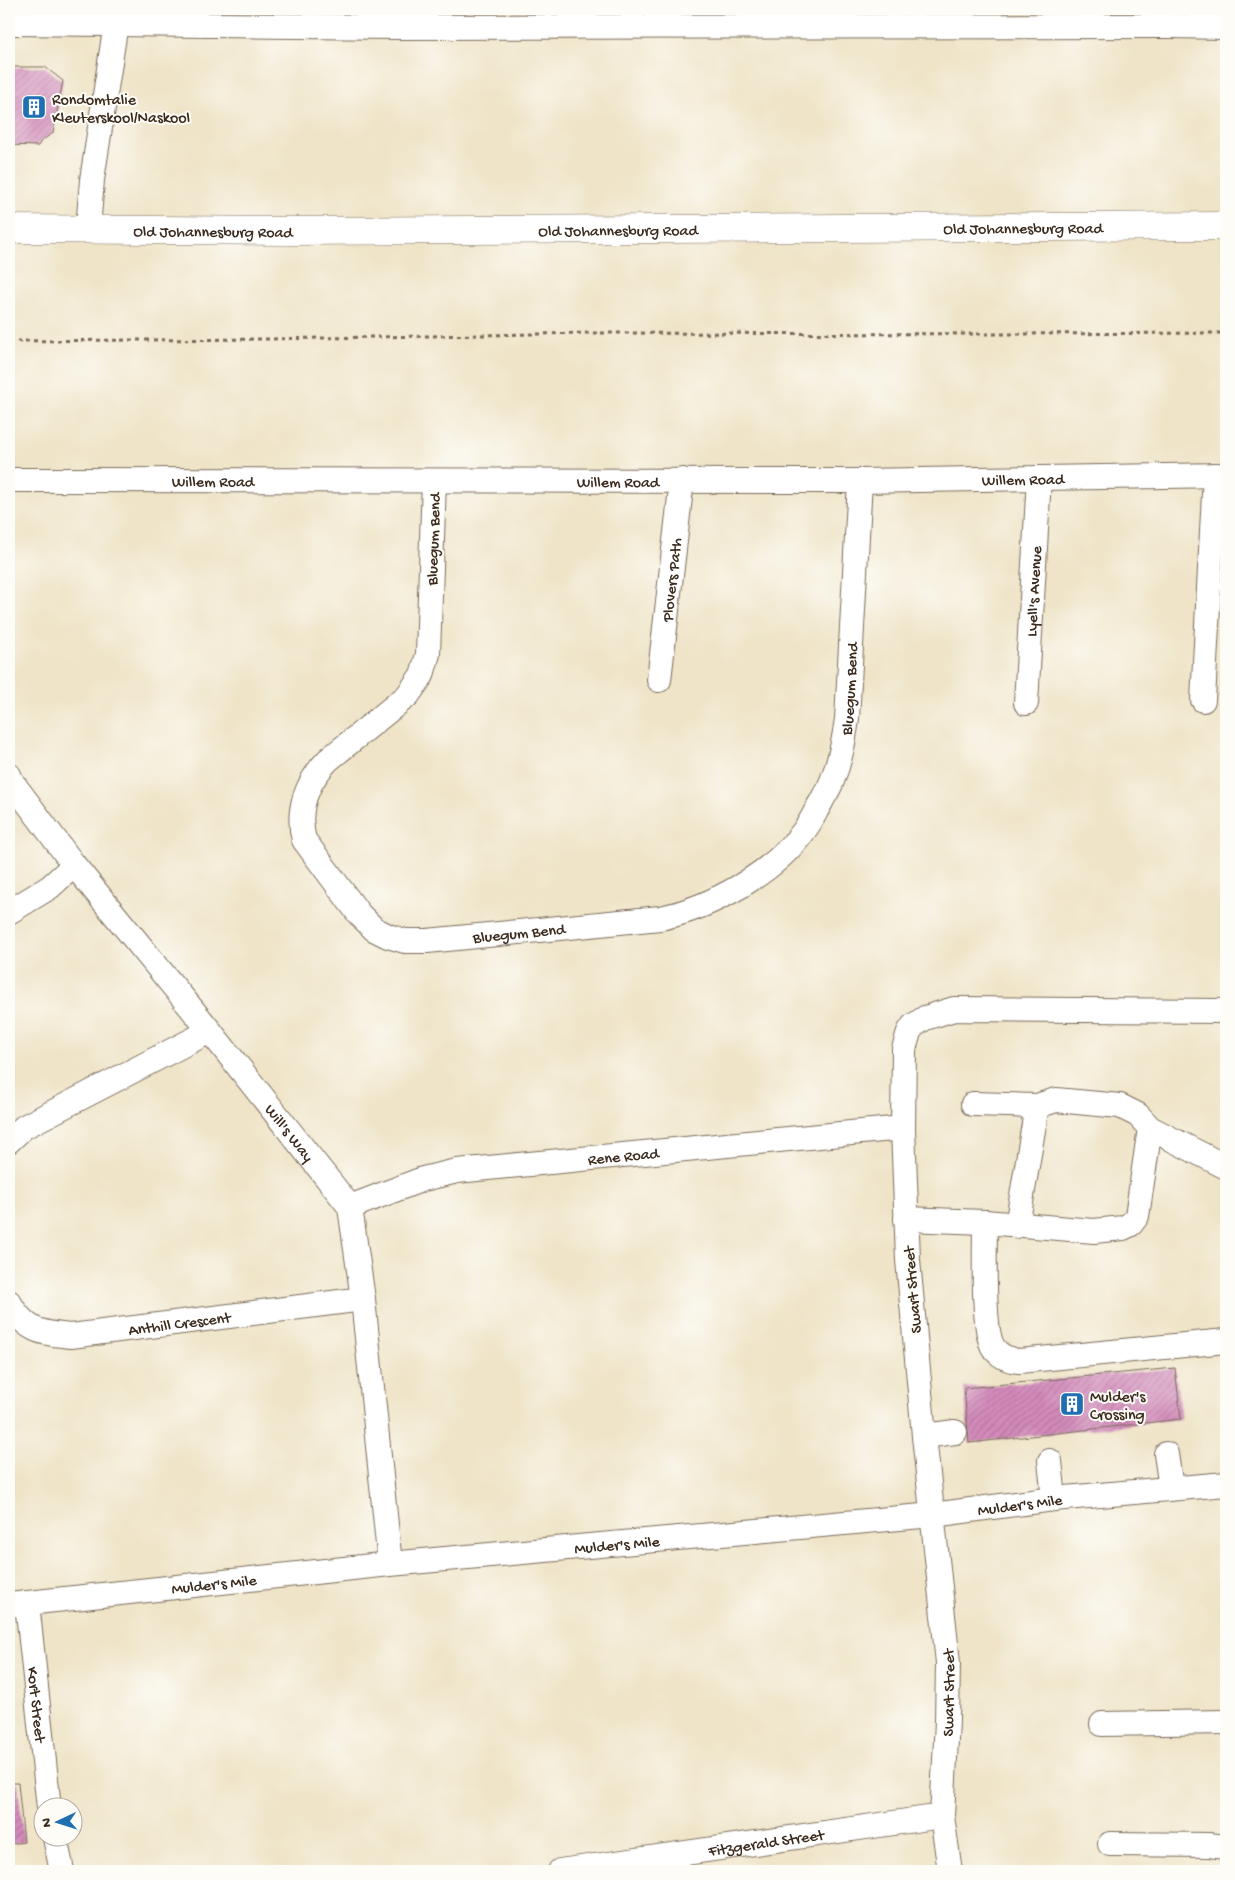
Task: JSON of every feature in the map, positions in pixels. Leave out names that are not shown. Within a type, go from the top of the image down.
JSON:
[{"type":"main road","name":"Old Johannesburg Road","points":[[9,229],[88,228],[300,231],[1226,226]]},
{"type":"street","points":[[88,228],[92,180],[116,16]]},
{"type":"street","points":[[9,23],[116,16],[399,18],[1169,17],[1226,27]]},
{"type":"street","points":[[1204,700],[1221,475]]},
{"type":"street","name":"Willem Road","points":[[9,480],[860,481],[1221,475]]},
{"type":"street","name":"Lyell's Avenue","points":[[1026,703],[1039,478]]},
{"type":"street","name":"Plovers Path","points":[[659,680],[682,480]]},
{"type":"street","name":"Bluegum Bend","points":[[434,481],[428,654],[422,675],[408,695],[328,760],[316,772],[309,785],[301,809],[301,830],[304,840],[359,914],[374,930],[405,941],[427,941],[660,918],[682,914],[703,906],[731,891],[768,867],[791,846],[806,828],[833,780],[843,749],[860,481]]},
{"type":"street","name":"Will's Way","points":[[9,775],[12,782],[74,865],[210,1031],[350,1208]]},
{"type":"street","points":[[9,912],[50,887],[74,865]]},
{"type":"street","name":"Swart Street","points":[[950,1871],[942,1816],[948,1721],[948,1663],[924,1436],[906,1219],[903,1128],[904,1049],[907,1038],[913,1026],[937,1013],[954,1009],[1226,1010]]},
{"type":"street","points":[[9,1141],[24,1127],[210,1031]]},
{"type":"street","points":[[973,1104],[1037,1106],[1056,1100],[1120,1106],[1138,1115],[1150,1128],[1226,1167]]},
{"type":"street","points":[[1017,1226],[1037,1106]]},
{"type":"street","name":"Rene Road","points":[[350,1208],[423,1179],[457,1171],[903,1128]]},
{"type":"street","points":[[906,1219],[985,1222],[1094,1231],[1110,1231],[1131,1224],[1137,1216],[1150,1128]]},
{"type":"street","points":[[350,1208],[363,1299],[390,1564]]},
{"type":"street","points":[[985,1222],[987,1326],[992,1345],[1002,1356],[1009,1360],[1019,1361],[1226,1341]]},
{"type":"street","name":"Anthill Crescent","points":[[9,1302],[17,1315],[40,1332],[71,1336],[363,1299]]},
{"type":"street","points":[[924,1436],[955,1432]]},
{"type":"street","points":[[1166,1454],[1171,1488]]},
{"type":"street","points":[[1050,1461],[1054,1499]]},
{"type":"street","name":"Mulder's Mile","points":[[18,1604],[390,1564],[932,1515],[1054,1499],[1226,1484]]},
{"type":"street","name":"Kort Street","points":[[18,1604],[47,1798]]},
{"type":"street","points":[[1102,1724],[1226,1722]]},
{"type":"street","name":"Fitzgerald Street","points":[[560,1871],[942,1816]]},
{"type":"street","points":[[1110,1844],[1209,1845],[1226,1847]]},
{"type":"street","points":[[57,1848],[62,1871]]},
{"type":"path","points":[[9,341],[287,339],[589,333],[1008,334],[1226,332]]},
{"type":"building","name":"Rondomtalie Kleuterskool/Naskool","points":[[9,67],[45,67],[63,81],[53,133],[41,141],[38,146],[9,145]]},
{"type":"building","name":"Mulder's Crossing","points":[[1175,1368],[1181,1419],[969,1443],[964,1388]]},
{"type":"building","points":[[9,1783],[18,1783],[24,1842],[9,1844]]},
{"type":"place","name":"Rondomtalie Kleuterskool/Naskool","points":[[34,107]]},
{"type":"place","name":"Mulder's Crossing","points":[[1072,1404]]}]
